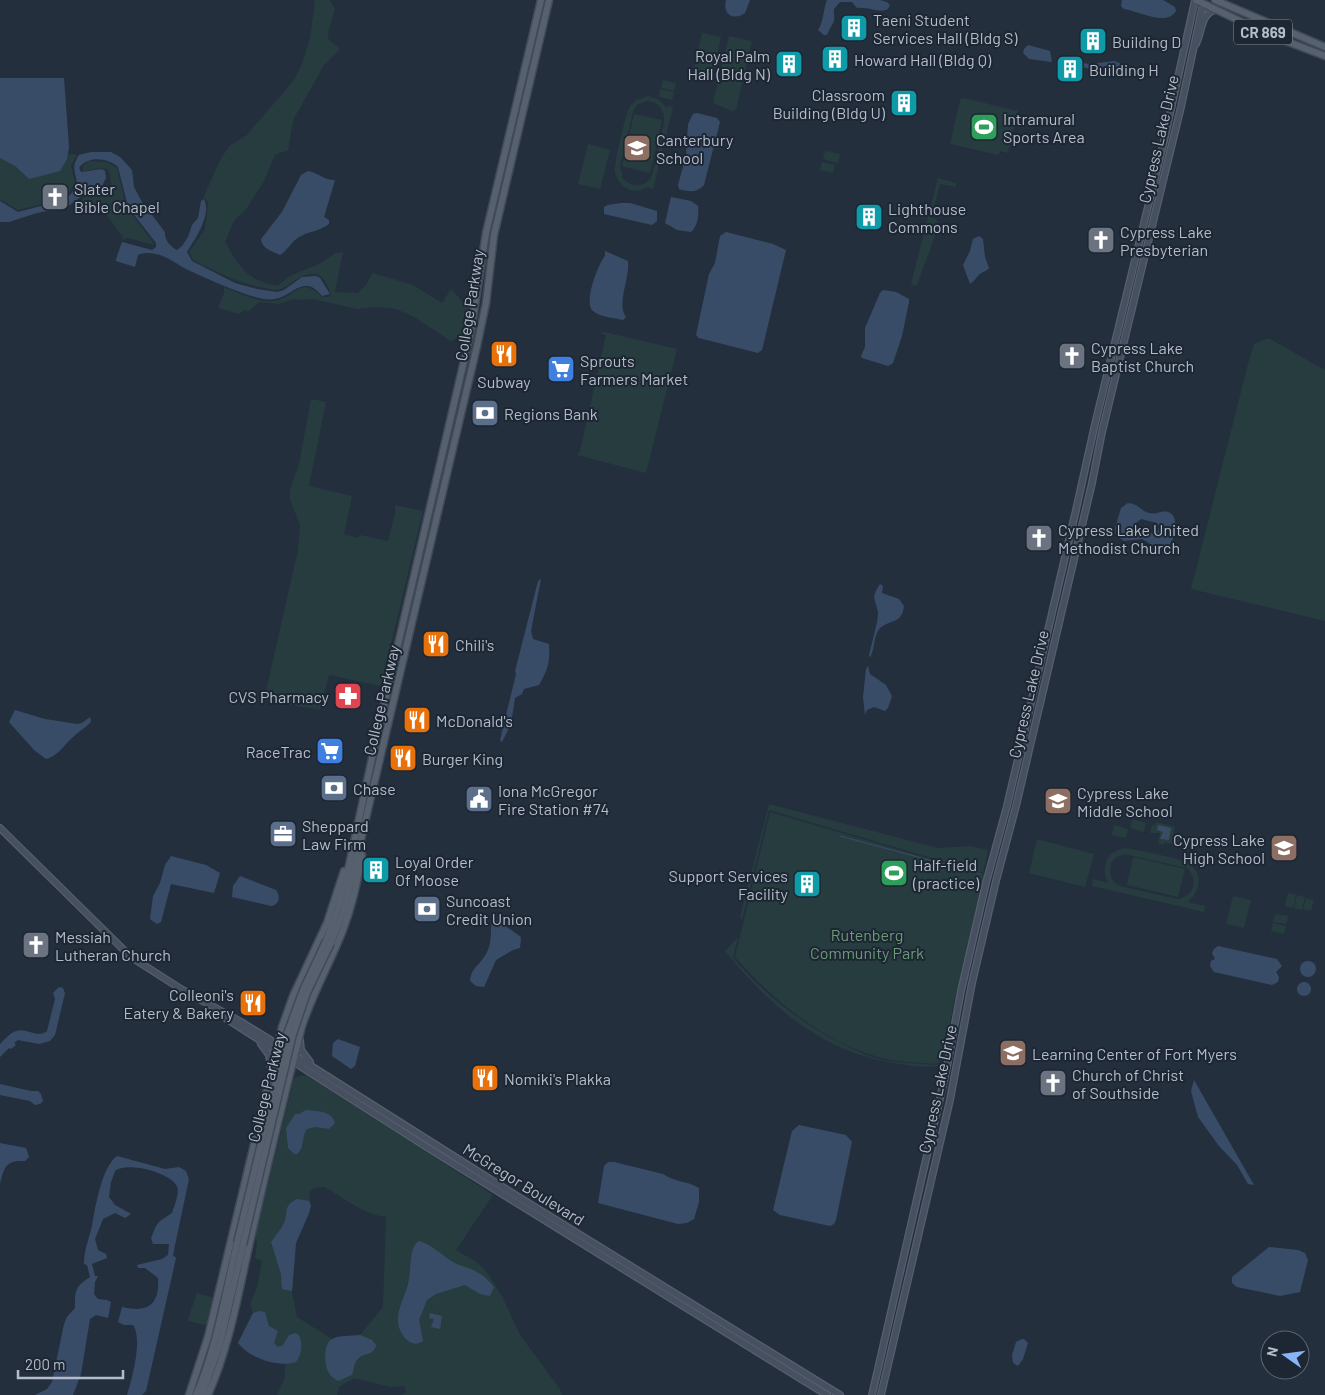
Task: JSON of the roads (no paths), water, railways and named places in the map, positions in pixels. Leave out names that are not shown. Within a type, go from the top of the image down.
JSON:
[{"type":"main road","name":"College Parkway","points":[[196,1395],[211,1355],[295,1028],[307,993],[348,896],[482,325],[494,235],[549,0]]},
{"type":"main road","name":"CR 869","points":[[1195,0],[1203,2],[1272,36],[1325,56]]},
{"type":"main road","name":"Cypress Lake Drive","points":[[872,1395],[982,900],[1007,806],[1099,406],[1175,93],[1195,0]]},
{"type":"main road","name":"CR 869","points":[[1215,0],[1325,47]]},
{"type":"main road","name":"College Parkway","points":[[328,942],[341,898],[472,326],[486,233],[540,1]]},
{"type":"main road","points":[[540,1],[541,10],[537,27],[541,34]]},
{"type":"main road","name":"Cypress Lake Drive","points":[[880,1395],[950,1100],[972,983],[1022,781],[1105,421],[1179,114],[1203,2]]},
{"type":"main road","points":[[1192,52],[1200,36],[1206,15],[1216,10]]},
{"type":"main road","points":[[431,502],[441,504]]},
{"type":"main road","points":[[188,1395],[205,1350],[272,1068],[286,1053],[300,1032],[310,1002],[337,944],[350,910],[359,872],[365,825]]},
{"type":"main road","points":[[208,1395],[221,1361],[245,1269],[244,1265],[290,1075],[283,1025],[293,996],[327,924],[357,826]]},
{"type":"main road","name":"McGregor Boulevard","points":[[0,828],[131,957],[254,1037],[317,1069],[504,1188],[840,1395]]},
{"type":"main road","name":"McGregor Boulevard","points":[[194,997],[264,1036],[309,1072],[428,1148],[828,1395]]},
{"type":"main road","points":[[283,1025],[292,1031],[300,1032]]},
{"type":"main road","points":[[264,1036],[272,1036],[283,1025]]},
{"type":"main road","points":[[300,1032],[301,1050],[317,1069]]},
{"type":"main road","points":[[254,1037],[269,1055],[271,1063],[270,1078]]},
{"type":"main road","points":[[288,1082],[293,1074],[298,1071],[309,1072]]},
{"type":"main road","points":[[270,1078],[276,1073],[280,1073],[284,1075],[288,1082]]},
{"type":"main road","points":[[252,1152],[255,1162]]},
{"type":"main road","points":[[263,1164],[270,1157]]},
{"type":"main road","points":[[255,1162],[263,1164]]},
{"type":"main road","points":[[249,1168],[255,1162]]},
{"type":"main road","points":[[263,1164],[266,1172]]},
{"type":"main road","points":[[914,1211],[922,1213]]},
{"type":"main road","name":"College Parkway","points":[[202,1395],[220,1344],[240,1244]]},
{"type":"water","points":[[726,0],[750,0],[745,13],[733,16],[727,13]]},
{"type":"water","points":[[827,0],[880,0],[890,5],[888,9],[881,11],[857,8],[852,2],[840,2],[834,9],[834,21],[827,35],[824,35],[818,30]]},
{"type":"water","points":[[1122,0],[1163,0],[1175,7],[1176,11],[1172,16],[1166,18],[1152,17],[1124,9],[1121,6]]},
{"type":"water","points":[[1028,45],[1050,51],[1052,62],[1029,59],[1023,53]]},
{"type":"water","points":[[1114,61],[1125,65],[1125,71],[1120,77],[1080,66],[1081,63],[1091,64]]},
{"type":"water","points":[[0,78],[64,78],[69,147],[67,159],[60,171],[29,179],[15,166],[0,158]]},
{"type":"water","points":[[697,113],[717,118],[720,122],[704,185],[696,191],[689,191],[679,189],[678,185],[686,156],[688,124],[693,114]]},
{"type":"water","points":[[91,152],[111,152],[120,157],[132,170],[134,187],[142,202],[165,232],[168,242],[177,250],[188,237],[192,225],[198,218],[201,201],[204,199],[206,212],[204,219],[198,234],[187,252],[192,261],[235,283],[277,292],[284,290],[302,277],[316,276],[320,278],[330,294],[322,296],[316,289],[304,286],[275,299],[261,298],[219,284],[160,255],[140,254],[138,255],[135,267],[116,261],[122,242],[152,250],[156,247],[156,243],[128,207],[118,167],[104,160],[87,161],[79,168],[81,172],[102,169],[105,171],[106,178],[102,186],[83,195],[67,207],[37,213],[9,222],[0,222],[0,201],[18,212],[63,200],[71,194],[77,183],[74,169],[75,163],[79,155]]},
{"type":"water","points":[[308,171],[327,179],[335,180],[324,217],[329,220],[329,224],[299,237],[280,255],[265,247],[261,239],[282,212],[301,175]]},
{"type":"water","points":[[671,197],[691,201],[698,206],[698,220],[691,232],[677,230],[665,223]]},
{"type":"water","points":[[630,203],[657,211],[657,221],[652,225],[604,214],[604,207]]},
{"type":"water","points":[[726,232],[773,244],[786,250],[762,350],[758,353],[699,338],[696,335],[709,274],[715,263],[720,236]]},
{"type":"water","points":[[979,236],[983,239],[985,257],[989,268],[970,284],[963,265],[970,251],[973,239]]},
{"type":"water","points":[[605,251],[628,261],[622,305],[626,317],[623,320],[599,315],[590,307],[593,284],[605,256]]},
{"type":"water","points":[[883,290],[896,292],[909,299],[902,336],[893,363],[888,366],[862,358],[861,356],[865,347],[865,328]]},
{"type":"water","points":[[1131,503],[1149,513],[1168,512],[1172,515],[1175,520],[1175,533],[1169,545],[1164,549],[1158,549],[1142,539],[1124,541],[1116,535],[1115,528],[1121,508]],"holes":[[[1141,519],[1157,523],[1159,526],[1158,531],[1154,534],[1138,530],[1136,527],[1136,523]]]},
{"type":"water","points":[[541,579],[531,631],[533,639],[549,644],[548,666],[539,685],[524,689],[522,694],[515,698],[511,724],[502,742],[500,740],[516,674],[515,671],[538,581]]},
{"type":"water","points":[[880,584],[883,586],[882,593],[899,599],[904,606],[901,616],[884,625],[878,631],[870,657],[878,617],[874,596]]},
{"type":"water","points":[[868,666],[870,674],[886,685],[892,696],[885,711],[874,707],[867,710],[865,715],[863,697]]},
{"type":"water","points":[[15,710],[45,719],[77,724],[90,717],[91,722],[57,753],[46,759],[34,750],[9,722]]},
{"type":"water","points":[[1158,825],[1171,828],[1169,840],[1160,839],[1163,832],[1157,830]]},
{"type":"water","points":[[171,856],[206,865],[220,873],[214,893],[171,884],[161,922],[157,924],[150,919],[153,896],[160,883],[165,865]]},
{"type":"water","points":[[240,876],[276,890],[278,895],[277,902],[271,906],[232,897],[233,886]]},
{"type":"water","points":[[501,920],[504,925],[521,937],[520,948],[496,960],[484,987],[476,986],[470,981],[472,973],[488,950],[491,925]]},
{"type":"water","points":[[1218,946],[1277,959],[1282,966],[1276,972],[1279,977],[1278,982],[1272,985],[1214,972],[1210,966],[1211,961],[1215,959],[1212,953]]},
{"type":"water","points":[[1308,961],[1314,963],[1316,969],[1314,975],[1308,977],[1302,975],[1300,969],[1302,963]]},
{"type":"water","points":[[1301,982],[1307,982],[1311,989],[1307,996],[1301,996],[1297,992],[1297,986]]},
{"type":"water","points":[[59,987],[63,988],[65,993],[55,1035],[50,1041],[39,1044],[18,1040],[14,1043],[16,1045],[11,1049],[9,1048],[0,1057],[0,1044],[14,1032],[24,1030],[40,1034],[47,1031],[55,999],[53,993]]},
{"type":"water","points":[[338,1039],[360,1047],[355,1066],[351,1069],[332,1056],[333,1043]]},
{"type":"water","points":[[1194,1080],[1254,1185],[1248,1184],[1237,1165],[1219,1146],[1198,1117],[1191,1091]]},
{"type":"water","points":[[0,1084],[38,1091],[43,1101],[35,1105],[30,1101],[0,1095]]},
{"type":"water","points":[[307,1110],[328,1114],[335,1123],[329,1129],[316,1127],[307,1129],[301,1149],[297,1154],[294,1154],[288,1148],[286,1128],[295,1114],[300,1114]]},
{"type":"water","points":[[799,1125],[846,1135],[852,1142],[836,1220],[830,1226],[780,1215],[773,1210],[792,1131]]},
{"type":"water","points":[[0,1143],[26,1148],[29,1157],[25,1161],[10,1163],[3,1173],[0,1184]]},
{"type":"water","points":[[117,1156],[165,1169],[179,1167],[186,1171],[189,1179],[173,1255],[176,1258],[146,1391],[142,1395],[127,1395],[136,1359],[136,1331],[133,1325],[124,1325],[118,1322],[122,1307],[131,1309],[145,1308],[154,1301],[157,1295],[158,1278],[145,1268],[138,1268],[137,1265],[162,1259],[168,1255],[169,1244],[153,1244],[151,1238],[160,1221],[172,1213],[178,1189],[173,1181],[157,1172],[128,1167],[115,1171],[109,1197],[115,1205],[131,1214],[125,1218],[115,1213],[103,1219],[95,1239],[98,1250],[106,1254],[107,1258],[92,1264],[95,1276],[98,1276],[95,1282],[94,1294],[98,1299],[111,1302],[108,1318],[96,1315],[90,1319],[81,1374],[73,1395],[35,1395],[47,1389],[52,1382],[64,1324],[75,1308],[75,1297],[79,1286],[90,1277],[87,1265],[84,1264],[84,1259],[97,1199],[107,1169]]},
{"type":"water","points":[[608,1162],[663,1174],[699,1188],[699,1202],[694,1219],[687,1223],[678,1224],[598,1203],[604,1166]]},
{"type":"water","points":[[297,1199],[309,1201],[311,1206],[296,1243],[292,1291],[282,1289],[281,1274],[271,1242],[285,1221],[287,1208]]},
{"type":"water","points":[[419,1241],[455,1263],[479,1273],[494,1287],[490,1296],[480,1294],[465,1285],[436,1294],[427,1300],[419,1320],[423,1341],[414,1344],[403,1336],[399,1327],[398,1317],[409,1281],[412,1253]]},
{"type":"water","points":[[1269,1247],[1298,1250],[1305,1253],[1308,1260],[1300,1292],[1280,1296],[1237,1287],[1232,1283],[1232,1277]]},
{"type":"water","points":[[265,1312],[269,1326],[278,1331],[274,1343],[278,1347],[283,1345],[289,1335],[296,1333],[299,1335],[301,1349],[300,1356],[296,1362],[289,1364],[272,1363],[249,1353],[238,1343],[253,1313]]},
{"type":"water","points":[[430,1313],[442,1316],[440,1329],[431,1327],[434,1319],[429,1318]]},
{"type":"water","points":[[360,1335],[372,1340],[376,1345],[375,1348],[357,1360],[352,1375],[338,1381],[327,1370],[325,1355],[327,1345],[335,1338]]},
{"type":"water","points":[[1022,1339],[1028,1343],[1023,1359],[1018,1366],[1013,1363],[1012,1355],[1016,1342]]},
{"type":"waterway","points":[[840,836],[981,874]]},
{"type":"place","name":"Taeni Student Services Hall (Bldg S)","points":[[854,28]]},
{"type":"place","name":"Building D","points":[[1093,41]]},
{"type":"place","name":"Howard Hall (Bldg Q)","points":[[835,59]]},
{"type":"place","name":"Royal Palm Hall (Bldg N)","points":[[789,64]]},
{"type":"place","name":"Building H","points":[[1070,69]]},
{"type":"place","name":"Classroom Building (Bldg U)","points":[[904,103]]},
{"type":"place","name":"Intramural Sports Area","points":[[984,127]]},
{"type":"place","name":"Canterbury School","points":[[637,148]]},
{"type":"place","name":"Slater Bible Chapel","points":[[55,197]]},
{"type":"place","name":"Lighthouse Commons","points":[[869,217]]},
{"type":"place","name":"Cypress Lake Presbyterian","points":[[1101,240]]},
{"type":"place","name":"Subway","points":[[504,354]]},
{"type":"place","name":"Cypress Lake Baptist Church","points":[[1072,356]]},
{"type":"place","name":"Sprouts Farmers Market","points":[[561,369]]},
{"type":"place","name":"Regions Bank","points":[[485,413]]},
{"type":"place","name":"Cypress Lake United Methodist Church","points":[[1039,538]]},
{"type":"place","name":"Chili's","points":[[436,644]]},
{"type":"place","name":"CVS Pharmacy","points":[[348,696]]},
{"type":"place","name":"McDonald's","points":[[417,720]]},
{"type":"place","name":"RaceTrac","points":[[330,751]]},
{"type":"place","name":"Burger King","points":[[403,758]]},
{"type":"place","name":"Chase","points":[[334,788]]},
{"type":"place","name":"Iona McGregor Fire Station #74","points":[[479,799]]},
{"type":"place","name":"Cypress Lake Middle School","points":[[1058,801]]},
{"type":"place","name":"Sheppard Law Firm","points":[[283,834]]},
{"type":"place","name":"Cypress Lake High School","points":[[1284,848]]},
{"type":"place","name":"Loyal Order Of Moose","points":[[376,870]]},
{"type":"place","name":"Half-field (practice)","points":[[894,873]]},
{"type":"place","name":"Support Services Facility","points":[[807,884]]},
{"type":"place","name":"Suncoast Credit Union","points":[[427,909]]},
{"type":"place","name":"Messiah Lutheran Church","points":[[36,945]]},
{"type":"place","name":"Colleoni's Eatery & Bakery","points":[[253,1003]]},
{"type":"place","name":"Learning Center of Fort Myers","points":[[1013,1053]]},
{"type":"place","name":"Nomiki's Plakka","points":[[485,1078]]},
{"type":"place","name":"Church of Christ of Southside","points":[[1053,1083]]},
{"type":"park label","name":"Rutenberg Community Park","points":[[867,943]]}]
